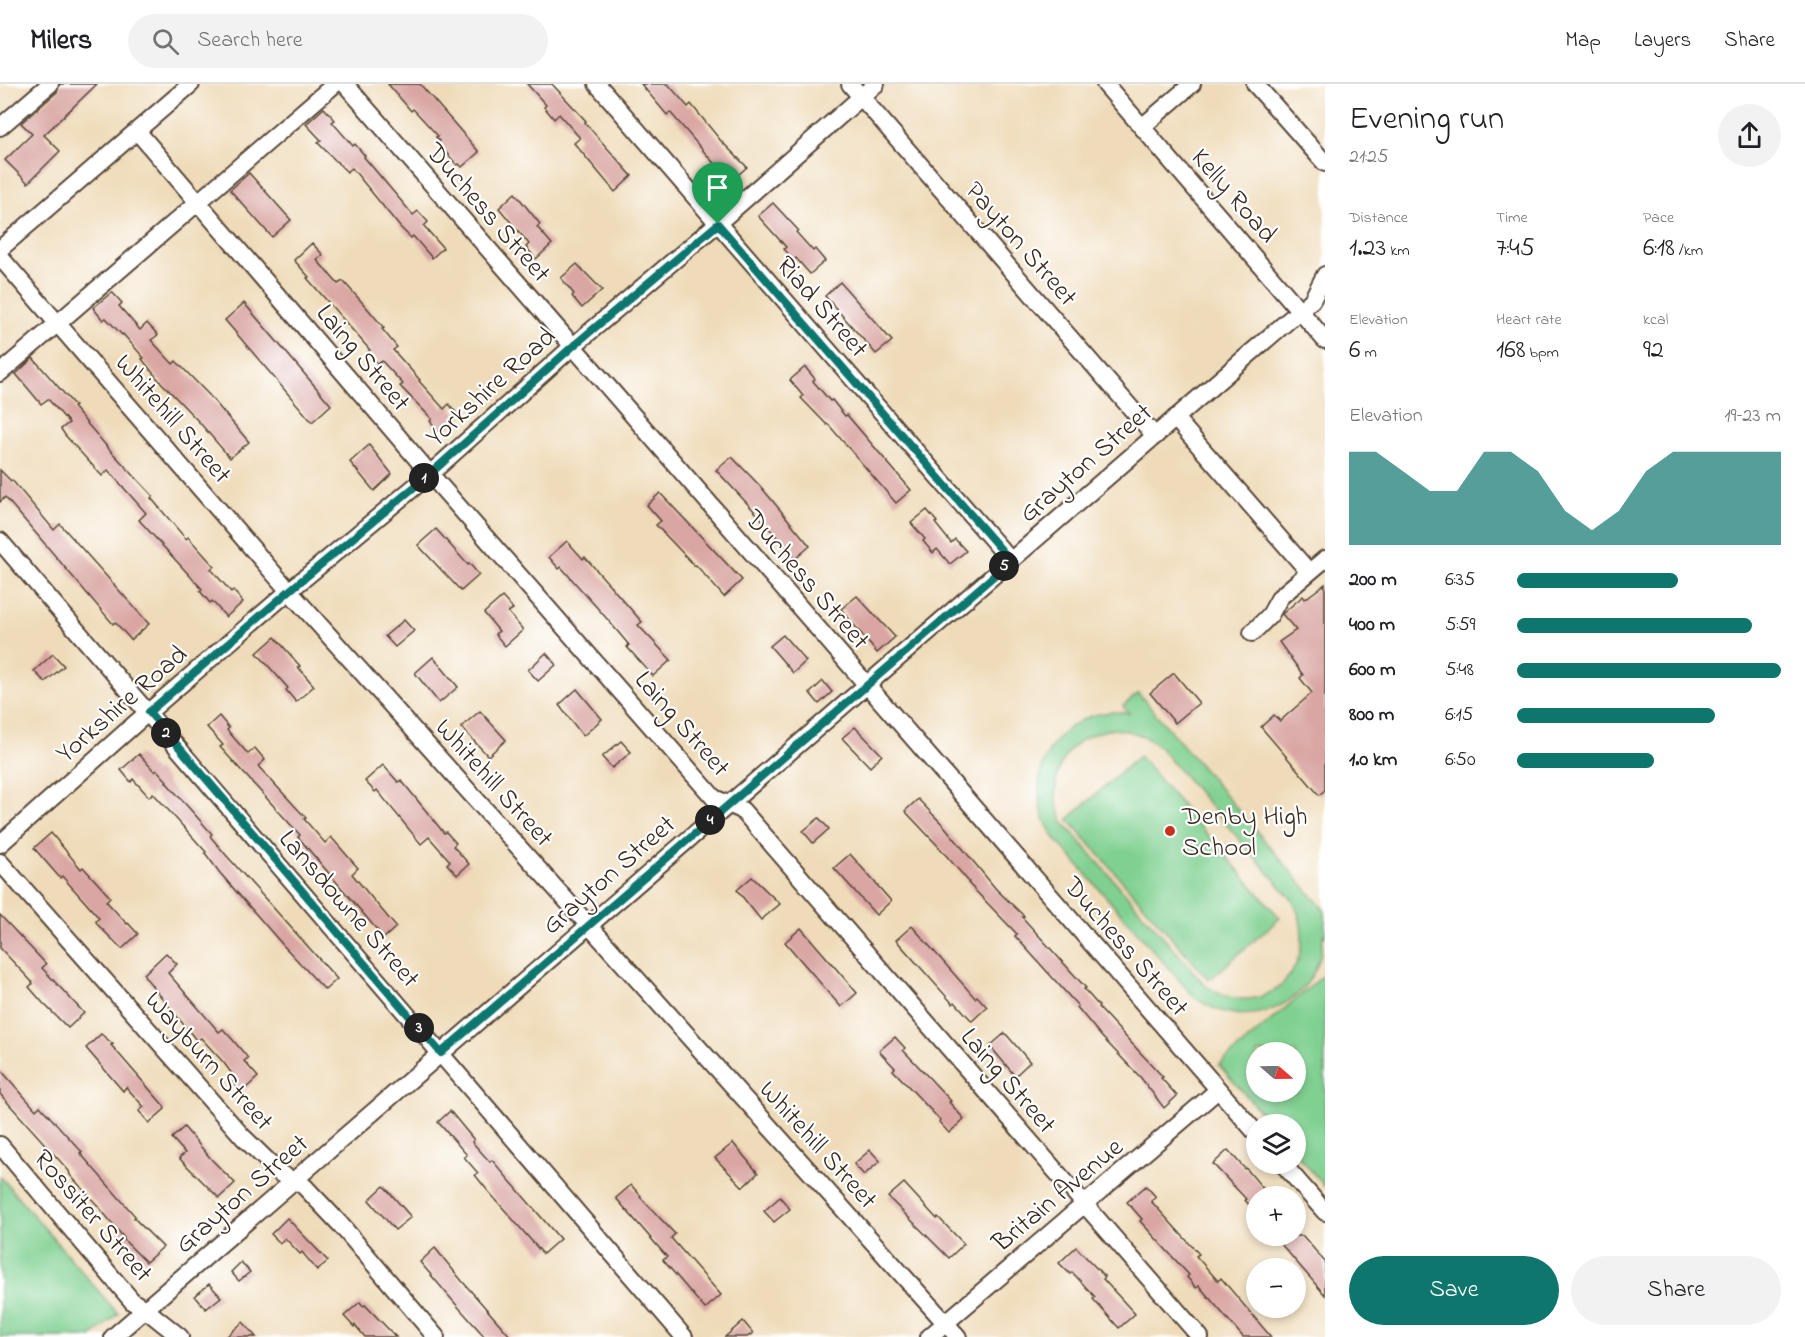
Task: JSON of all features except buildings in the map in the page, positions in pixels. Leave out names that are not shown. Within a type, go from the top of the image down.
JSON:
[{"type":"street","points":[[0,127],[50,84]]},
{"type":"street","points":[[0,249],[191,84]]},
{"type":"street","points":[[0,374],[335,84]]},
{"type":"street","name":"Duchess Street","points":[[345,84],[1246,1122]]},
{"type":"street","name":"Riad Street","points":[[597,84],[1011,561]]},
{"type":"street","name":"Payton Street","points":[[850,84],[1155,436]]},
{"type":"street","name":"Yorkshire Road","points":[[0,844],[289,591],[430,474],[572,347],[718,224],[876,84]]},
{"type":"street","name":"Kelly Road","points":[[1105,84],[1325,340]]},
{"type":"street","points":[[1143,127],[1192,84]]},
{"type":"street","points":[[1255,84],[1325,164]]},
{"type":"street","name":"Laing Street","points":[[137,131],[430,474],[714,798],[742,810],[1200,1337]]},
{"type":"street","name":"Whitehill Street","points":[[0,257],[289,591],[958,1337]]},
{"type":"street","name":"Grayton Street","points":[[113,1337],[1312,300],[1325,275]]},
{"type":"street","points":[[1175,418],[1309,572]]},
{"type":"street","name":"Lansdowne Street","points":[[0,541],[684,1337]]},
{"type":"street","points":[[1252,633],[1270,615],[1280,597],[1325,559]]},
{"type":"street","name":"Wayburn Street","points":[[0,862],[243,1137],[281,1174],[304,1186],[340,1224],[436,1337]]},
{"type":"street","name":"Britain Avenue","points":[[929,1337],[1218,1090]]},
{"type":"street","name":"Rossiter Street","points":[[0,1145],[133,1302],[180,1337]]},
{"type":"street","points":[[1292,1174],[1325,1212]]},
{"type":"green space","points":[[1138,693],[1325,911],[1325,937],[1323,935],[1319,959],[1310,979],[1296,995],[1278,1007],[1258,1013],[1236,1014],[1215,1009],[1194,997],[1057,841],[1044,818],[1039,795],[1041,772],[1049,752],[1062,734],[1081,721],[1103,713],[1129,713],[1123,706]],"holes":[[[1113,729],[1132,732],[1155,743],[1293,901],[1301,924],[1301,947],[1295,966],[1284,982],[1268,994],[1249,999],[1228,997],[1206,986],[1064,823],[1058,807],[1056,791],[1057,776],[1062,762],[1081,740],[1096,733]]]},
{"type":"green space","points":[[1139,756],[1280,918],[1209,980],[1068,819]]},
{"type":"green space","points":[[1325,974],[1325,1187],[1306,1165],[1306,1114],[1262,1114],[1252,1102],[1306,1102],[1306,1042],[1246,1042],[1246,1096],[1219,1065]]},
{"type":"green space","points":[[0,1176],[118,1314],[91,1337],[0,1337],[0,1285],[2,1283],[0,1281]]},
{"type":"place","name":"Denby High School","points":[[1170,831]]},
{"type":"route","points":[[718,224],[1011,561],[441,1053],[149,712],[289,591],[430,474],[572,347],[718,224]]}]
